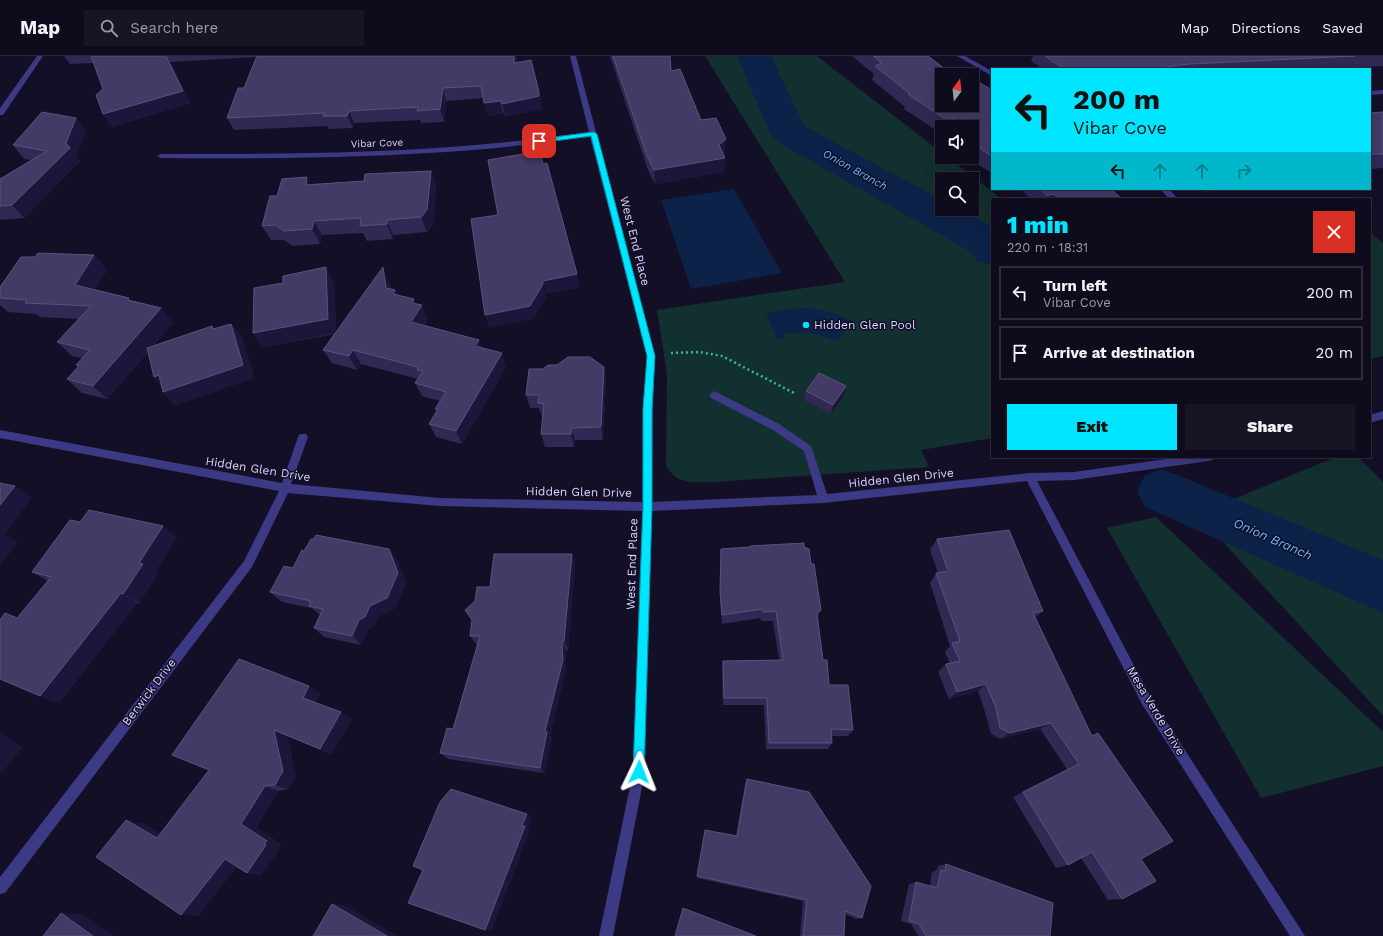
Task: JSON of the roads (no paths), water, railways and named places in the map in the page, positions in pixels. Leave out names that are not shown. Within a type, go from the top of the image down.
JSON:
[{"type":"street","points":[[0,113],[40,56]]},
{"type":"street","name":"West End Place","points":[[573,56],[651,356],[648,409],[647,507],[639,772],[606,936]]},
{"type":"street","points":[[960,56],[991,73]]},
{"type":"street","points":[[1371,93],[1383,92]]},
{"type":"street","name":"Vibar Cove","points":[[161,156],[226,157],[379,153],[458,149],[594,134]]},
{"type":"street","points":[[1165,190],[1173,198]]},
{"type":"street","points":[[714,395],[776,427],[808,449],[823,499]]},
{"type":"street","points":[[1371,419],[1383,415]]},
{"type":"street","name":"Hidden Glen Drive","points":[[0,434],[285,488],[440,502],[647,507],[823,499],[1030,477],[1074,476],[1202,458]]},
{"type":"street","name":"Berwick Drive","points":[[0,888],[248,564],[285,488],[303,437]]},
{"type":"street","name":"Mesa Verde Drive","points":[[1030,477],[1146,700],[1298,936]]},
{"type":"water","points":[[734,189],[782,273],[691,289],[661,200]]},
{"type":"water","points":[[799,308],[827,312],[854,321],[837,342],[818,335],[804,333],[783,334],[784,338],[777,339],[766,313]]},
{"type":"waterway","name":"Onion Branch","points":[[754,56],[789,133],[988,243],[991,248]]},
{"type":"waterway","name":"Onion Branch","points":[[1163,491],[1383,587]]},
{"type":"place","name":"Hidden Glen Pool","points":[[806,325]]}]
